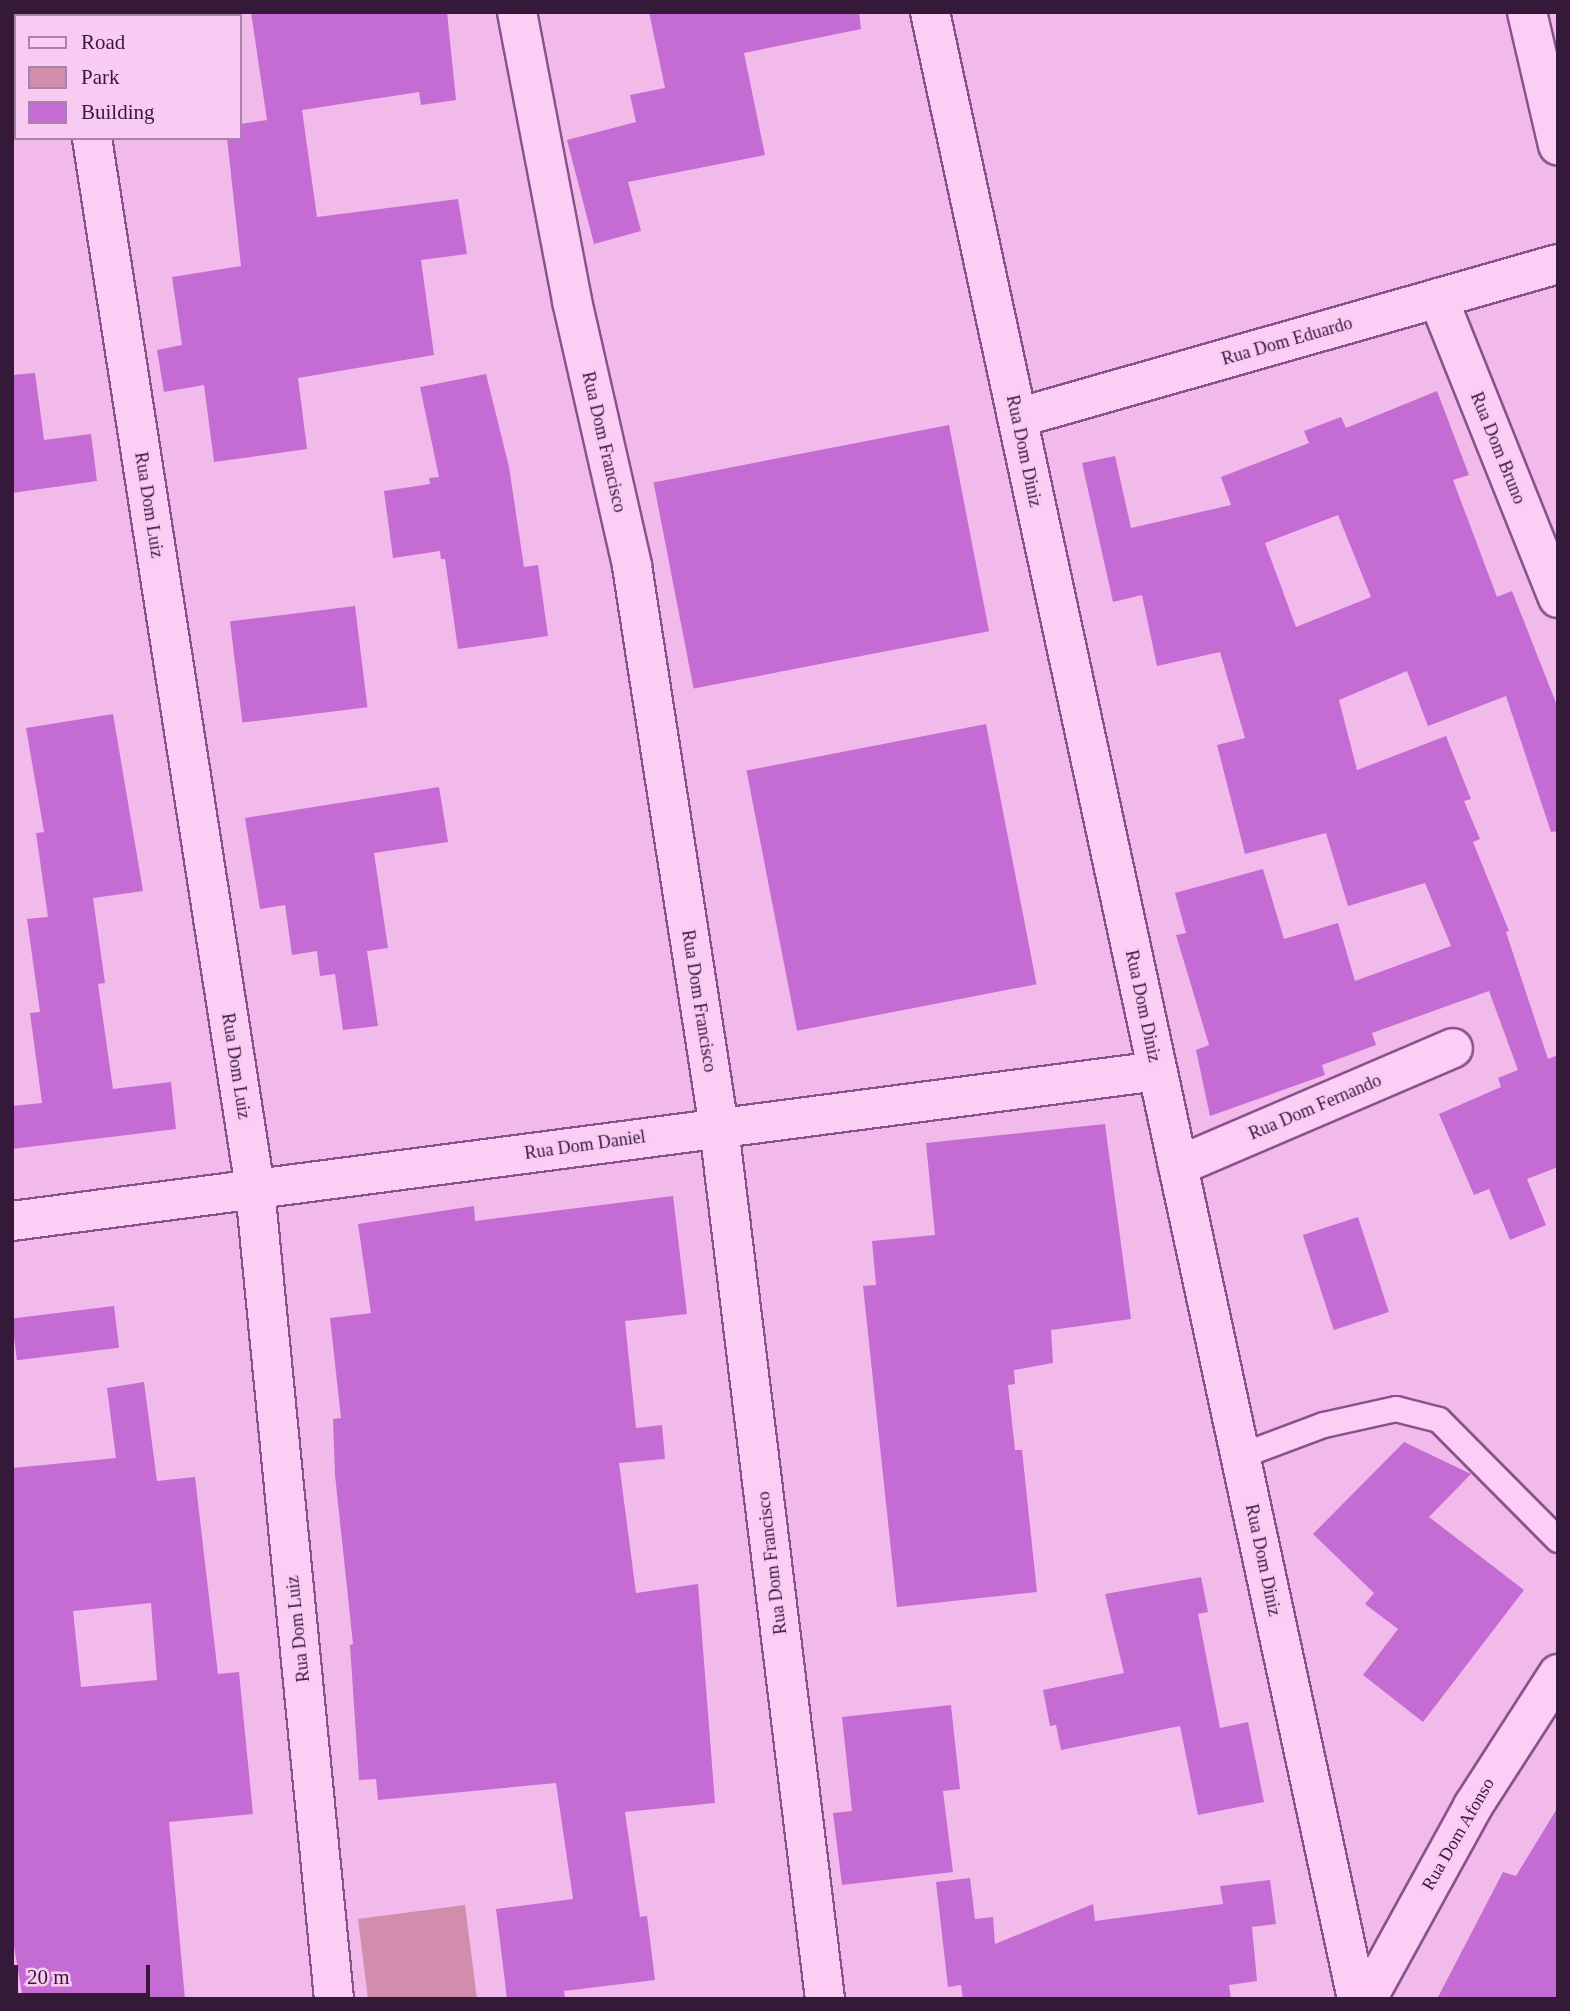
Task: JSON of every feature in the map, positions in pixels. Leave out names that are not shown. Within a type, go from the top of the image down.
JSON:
[{"type":"street","name":"Rua Dom Francisco","points":[[517,12],[572,301],[632,566],[719,1128],[825,1999]]},
{"type":"street","name":"Rua Dom Diniz","points":[[930,12],[1357,1999]]},
{"type":"street","points":[[1527,12],[1558,145]]},
{"type":"street","name":"Rua Dom Luiz","points":[[92,140],[256,1189],[334,1999]]},
{"type":"street","name":"Rua Dom Eduardo","points":[[1017,418],[1558,264]]},
{"type":"street","name":"Rua Dom Bruno","points":[[1438,298],[1558,598]]},
{"type":"street","name":"Rua Dom Fernando","points":[[1178,1166],[1453,1048]]},
{"type":"street","name":"Rua Dom Daniel","points":[[12,1221],[1157,1071]]},
{"type":"street","name":"Rua Dom Afonso","points":[[1367,1999],[1474,1806],[1558,1674]]},
{"type":"lane","points":[[1241,1456],[1324,1425],[1396,1409],[1439,1420],[1558,1540]]},
{"type":"green space","points":[[465,1905],[477,1999],[368,1999],[358,1919]]},
{"type":"building","points":[[251,12],[447,12],[456,100],[421,105],[419,92],[302,110],[317,217],[458,199],[467,254],[421,260],[434,355],[298,378],[307,449],[214,462],[204,385],[164,392],[157,350],[182,345],[172,277],[241,266],[227,140],[242,140],[242,124],[267,120]]},
{"type":"building","points":[[649,12],[859,12],[861,29],[744,53],[765,155],[628,182],[641,231],[594,244],[567,140],[636,122],[630,95],[665,88]]},
{"type":"building","points":[[35,373],[44,440],[91,434],[97,481],[12,493],[12,375]]},
{"type":"building","points":[[486,374],[509,467],[524,567],[538,565],[548,636],[458,649],[445,559],[441,559],[440,551],[393,558],[384,491],[430,484],[429,478],[439,477],[420,387]]},
{"type":"building","points":[[1437,391],[1469,475],[1453,480],[1497,597],[1512,591],[1558,708],[1558,831],[1551,832],[1506,696],[1428,726],[1407,671],[1339,700],[1357,770],[1446,736],[1471,799],[1464,801],[1480,839],[1473,842],[1509,931],[1506,932],[1548,1059],[1558,1055],[1558,1167],[1527,1179],[1546,1225],[1510,1240],[1489,1189],[1474,1195],[1439,1114],[1501,1087],[1498,1078],[1518,1070],[1489,991],[1372,1033],[1376,1045],[1322,1065],[1325,1075],[1210,1116],[1196,1050],[1209,1045],[1176,935],[1186,933],[1175,893],[1263,869],[1284,939],[1338,923],[1355,981],[1451,946],[1425,883],[1348,906],[1326,833],[1245,854],[1217,745],[1245,738],[1220,652],[1157,666],[1142,595],[1113,602],[1082,463],[1115,456],[1131,528],[1231,505],[1221,477],[1309,443],[1304,431],[1341,417],[1346,428]],"holes":[[[1338,515],[1371,597],[1296,627],[1265,543]]]},
{"type":"building","points":[[949,425],[989,631],[694,689],[654,482]]},
{"type":"building","points":[[355,606],[367,707],[242,723],[230,621]]},
{"type":"building","points":[[113,714],[143,891],[93,898],[105,983],[98,984],[113,1089],[171,1082],[176,1129],[12,1149],[12,1106],[42,1103],[30,1013],[40,1012],[27,919],[48,917],[36,833],[44,832],[26,728]]},
{"type":"building","points":[[986,724],[1037,984],[797,1031],[746,771]]},
{"type":"building","points":[[439,787],[448,842],[374,853],[388,948],[367,951],[378,1026],[343,1030],[335,974],[320,976],[317,951],[292,955],[285,905],[260,909],[245,818]]},
{"type":"building","points":[[1105,1124],[1131,1319],[1051,1330],[1053,1363],[1014,1370],[1015,1384],[1008,1385],[1015,1450],[1022,1450],[1037,1592],[897,1607],[863,1286],[876,1285],[872,1241],[935,1235],[926,1143]]},
{"type":"building","points":[[673,1196],[687,1314],[625,1321],[636,1428],[662,1425],[665,1459],[619,1463],[636,1593],[698,1584],[715,1803],[625,1812],[640,1917],[647,1916],[655,1980],[564,1991],[565,1999],[507,1999],[496,1909],[573,1899],[556,1783],[378,1800],[376,1779],[359,1780],[350,1645],[353,1644],[335,1475],[333,1419],[341,1418],[330,1318],[371,1313],[358,1224],[474,1206],[475,1221]]},
{"type":"building","points":[[1358,1217],[1389,1312],[1334,1330],[1303,1235]]},
{"type":"building","points":[[114,1306],[119,1348],[17,1360],[12,1319]]},
{"type":"building","points":[[144,1382],[157,1481],[195,1477],[218,1674],[239,1672],[253,1814],[169,1822],[185,1999],[23,1999],[12,1935],[12,1468],[116,1458],[107,1388]],"holes":[[[151,1603],[157,1680],[81,1687],[73,1611]]]},
{"type":"building","points":[[1404,1442],[1471,1474],[1429,1517],[1524,1590],[1423,1722],[1363,1675],[1398,1629],[1365,1604],[1374,1593],[1313,1534]]},
{"type":"building","points":[[1201,1577],[1208,1612],[1198,1614],[1220,1728],[1248,1722],[1264,1802],[1198,1815],[1180,1726],[1061,1750],[1056,1725],[1050,1726],[1043,1690],[1124,1673],[1105,1594]]},
{"type":"building","points":[[951,1705],[960,1789],[943,1791],[953,1872],[842,1885],[833,1813],[852,1811],[842,1717]]},
{"type":"building","points":[[1558,1807],[1558,1999],[1437,1999],[1503,1872],[1516,1876]]},
{"type":"building","points":[[970,1878],[975,1919],[993,1917],[995,1944],[1093,1904],[1095,1921],[1223,1904],[1220,1886],[1270,1880],[1276,1924],[1252,1927],[1257,1981],[1229,1985],[1231,1999],[963,1999],[961,1985],[948,1987],[936,1882]]}]
